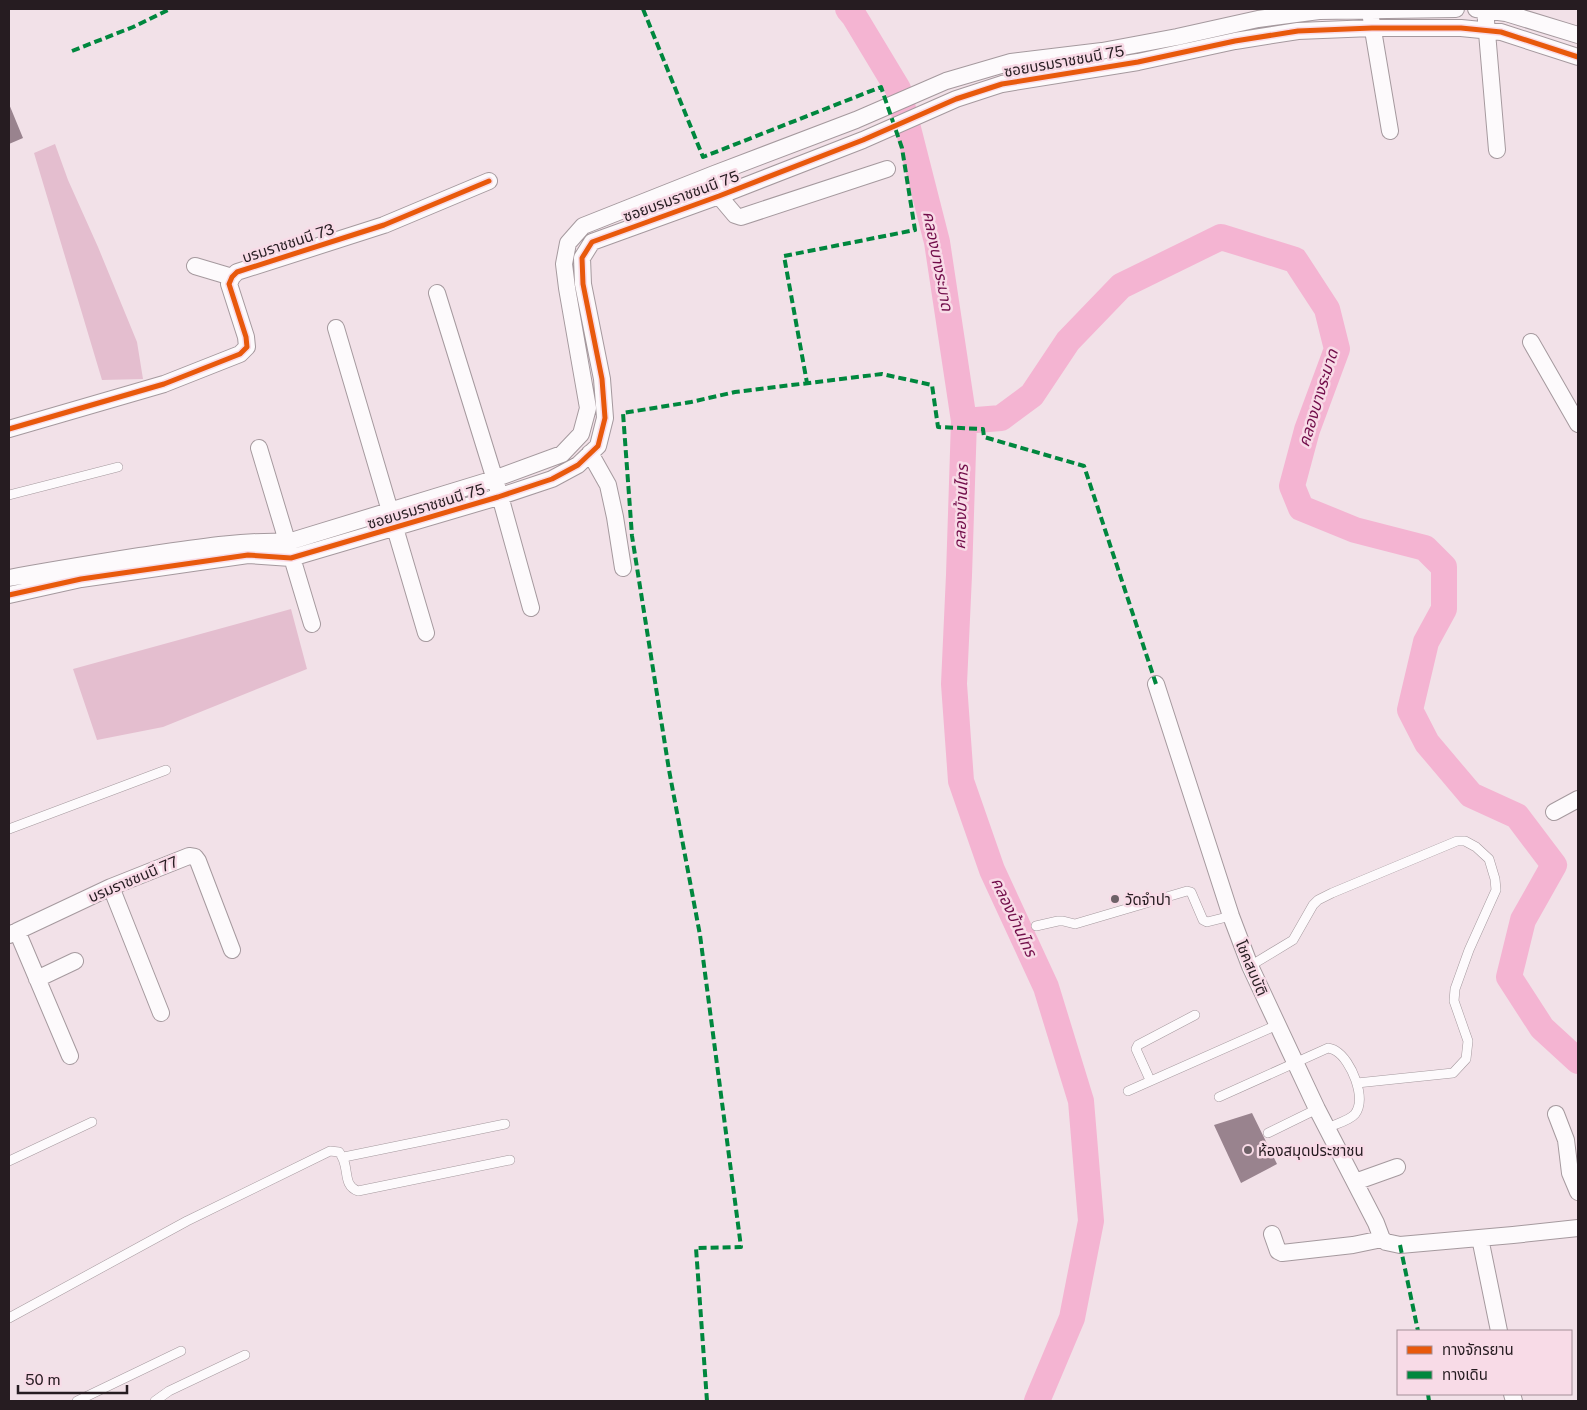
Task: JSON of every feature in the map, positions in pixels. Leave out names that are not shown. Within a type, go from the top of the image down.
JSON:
[{"type":"street","name":"ซอยบรมราชชนนี 75","points":[[9,578],[71,566],[188,548],[261,541],[289,550],[389,512],[494,479],[562,454],[581,434],[588,408],[564,264],[568,243],[584,226],[856,120],[946,81],[1011,62],[1111,49],[1177,37],[1258,18],[1319,11],[1456,9]]},
{"type":"street","points":[[1498,150],[1488,31],[1481,9],[1506,13],[1578,35]]},
{"type":"street","points":[[1370,10],[1390,131]]},
{"type":"street","name":"ซอยบรมราชชนนี 75","points":[[9,595],[81,579],[248,555],[266,555],[394,528],[552,480],[578,464],[598,446],[605,418],[602,379],[583,284],[582,258],[592,242],[719,196],[863,140],[956,100],[1002,84],[1138,62],[1235,41],[1298,31],[1372,28],[1461,28],[1500,32],[1578,57]]},
{"type":"street","points":[[714,174],[719,196],[735,216],[744,216],[887,169]]},
{"type":"street","name":"บรมราชชนนี 73","points":[[9,429],[164,384],[240,354],[247,346],[246,337],[230,284],[232,277],[237,272],[384,225],[490,181]]},
{"type":"street","points":[[195,266],[232,277]]},
{"type":"street","points":[[438,293],[532,608]]},
{"type":"street","points":[[336,328],[426,633]]},
{"type":"street","points":[[1531,342],[1578,424]]},
{"type":"street","points":[[259,448],[312,624]]},
{"type":"street","points":[[590,453],[608,486],[623,568]]},
{"type":"street","name":"โชคสมบัติ","points":[[1156,684],[1231,916],[1250,966],[1317,1109],[1376,1223],[1382,1239]]},
{"type":"street","points":[[1554,812],[1578,799]]},
{"type":"street","name":"บรมราชชนนี 77","points":[[13,933],[111,887],[189,856],[195,857],[198,861],[232,950]]},
{"type":"street","points":[[111,887],[161,1014]]},
{"type":"street","points":[[13,933],[37,979],[70,1056]]},
{"type":"street","points":[[37,979],[75,961]]},
{"type":"street","points":[[1556,1114],[1566,1140],[1570,1173],[1578,1192]]},
{"type":"street","points":[[1355,1182],[1397,1167]]},
{"type":"street","points":[[1272,1234],[1278,1251],[1282,1253],[1352,1245],[1382,1239],[1386,1242],[1400,1244],[1578,1228]]},
{"type":"street","points":[[1480,1238],[1499,1330]]},
{"type":"lane","points":[[9,495],[118,467]]},
{"type":"lane","points":[[9,829],[166,770]]},
{"type":"lane","points":[[1250,966],[1293,940],[1313,905],[1318,900],[1332,893],[1457,841],[1465,841],[1476,847],[1489,859],[1496,879],[1496,890],[1468,950],[1455,989],[1454,1001],[1468,1041],[1466,1059],[1454,1073],[1357,1083]]},
{"type":"lane","points":[[1036,926],[1058,921],[1074,924],[1187,891],[1191,892],[1203,920],[1206,922],[1231,916]]},
{"type":"lane","points":[[1150,1080],[1136,1049],[1138,1045],[1195,1015]]},
{"type":"lane","points":[[1128,1091],[1277,1025]]},
{"type":"lane","points":[[1220,1097],[1328,1048],[1336,1051],[1344,1059],[1357,1083],[1359,1095],[1357,1112],[1352,1117],[1327,1128]]},
{"type":"lane","points":[[1268,1133],[1317,1109]]},
{"type":"lane","points":[[9,1161],[92,1122]]},
{"type":"lane","points":[[344,1157],[505,1124]]},
{"type":"lane","points":[[9,1318],[187,1221],[330,1151],[338,1152],[344,1157],[349,1184],[352,1189],[358,1191],[510,1160]]},
{"type":"lane","points":[[77,1401],[180,1351]]},
{"type":"lane","points":[[155,1401],[168,1391],[245,1355]]},
{"type":"shaded area","points":[[55,144],[68,180],[137,342],[143,379],[102,380],[34,153]]},
{"type":"shaded area","points":[[291,609],[307,669],[163,727],[97,740],[73,669]]},
{"type":"building","points":[[9,104],[23,138],[9,144]]},
{"type":"building","name":"ห้องสมุดประชาชน","points":[[1252,1113],[1277,1164],[1241,1183],[1214,1125]]},
{"type":"waterway","name":"คลองบ้านไทร","points":[[848,9],[898,89],[937,242],[964,421],[954,684],[961,781],[992,870],[1046,987],[1081,1101],[1091,1221],[1072,1318],[1037,1401]]},
{"type":"waterway","name":"คลองบางระมาด","points":[[964,421],[1001,418],[1032,395],[1068,341],[1121,286],[1221,237],[1295,260],[1327,309],[1337,349],[1307,430],[1292,486],[1301,508],[1355,530],[1425,548],[1444,567],[1444,609],[1426,642],[1410,710],[1427,743],[1471,795],[1517,816],[1554,865],[1523,920],[1509,977],[1542,1028],[1578,1061]]},
{"type":"marked path","points":[[72,51],[133,27],[170,9]]},
{"type":"marked path","points":[[643,9],[703,157],[881,87],[902,148],[915,230],[784,256],[807,383]]},
{"type":"marked path","points":[[707,1401],[696,1248],[741,1247],[700,935],[669,770],[632,536],[623,413],[691,402],[735,392],[882,374],[932,385],[938,427],[983,429],[984,437],[1084,466],[1156,684]]},
{"type":"marked path","points":[[1400,1245],[1418,1330]]},
{"type":"marked path","points":[[1428,1395],[1429,1401]]},
{"type":"cycle path","points":[[9,595],[81,579],[248,555],[291,558],[498,497],[552,479],[578,465],[598,446],[605,418],[602,379],[583,284],[582,258],[592,242],[719,196],[863,140],[956,99],[1002,84],[1138,62],[1235,41],[1298,31],[1372,28],[1461,28],[1501,32],[1578,57]]},
{"type":"cycle path","points":[[9,429],[164,384],[240,354],[247,347],[246,337],[229,284],[237,272],[384,225],[489,181]]},
{"type":"place","name":"วัดจำปา","points":[[1115,899]]},
{"type":"place","name":"ห้องสมุดประชาชน","points":[[1248,1150]]}]
